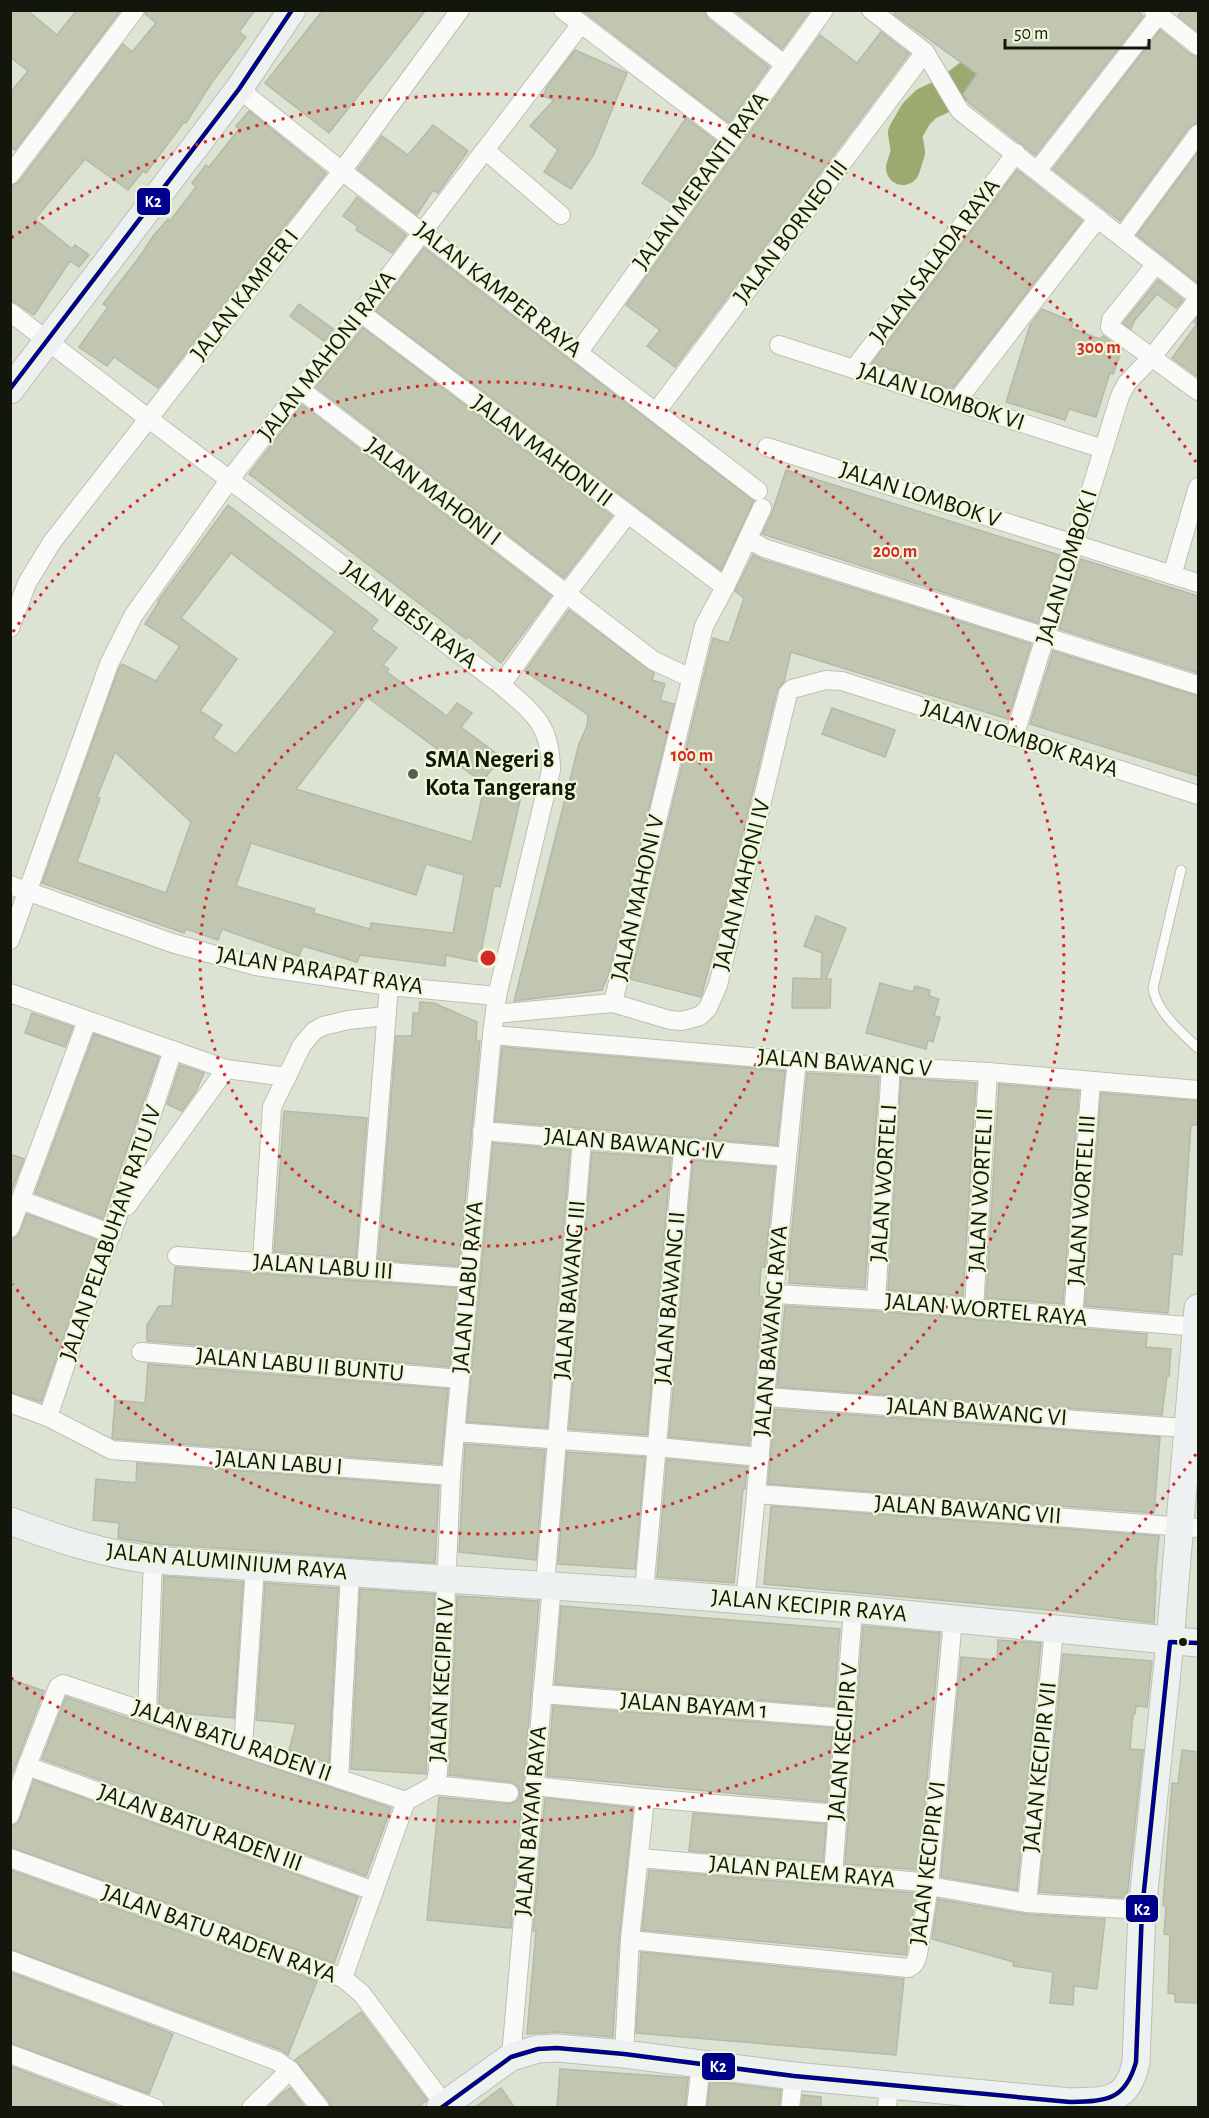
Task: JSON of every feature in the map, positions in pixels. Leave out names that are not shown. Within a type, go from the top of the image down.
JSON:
[{"type":"street","points":[[10,175],[135,10]]},
{"type":"street","points":[[10,390],[239,89],[292,10]]},
{"type":"street","name":"JALAN KAMPER I","points":[[10,627],[34,570],[52,542],[342,171],[460,10]]},
{"type":"street","points":[[563,10],[732,139]]},
{"type":"street","points":[[716,10],[785,65]]},
{"type":"street","name":"JALAN MERANTI RAYA","points":[[578,353],[824,10]]},
{"type":"street","points":[[871,10],[929,59],[960,111],[1198,298]]},
{"type":"street","points":[[1037,171],[1158,12],[1198,46]]},
{"type":"street","name":"JALAN MAHONI RAYA","points":[[10,940],[19,888],[109,664],[133,616],[230,479],[361,313],[580,24]]},
{"type":"street","name":"JALAN BORNEO III","points":[[657,412],[929,59]]},
{"type":"street","name":"JALAN KAMPER RAYA","points":[[239,89],[342,171],[657,412],[760,499]]},
{"type":"street","points":[[1122,237],[1198,134]]},
{"type":"street","points":[[485,150],[561,215]]},
{"type":"street","name":"JALAN SALADA RAYA","points":[[854,369],[1016,153]]},
{"type":"street","points":[[956,402],[1098,218]]},
{"type":"street","points":[[1156,264],[1110,323],[1112,329],[1198,391]]},
{"type":"street","name":"JALAN LOMBOK I","points":[[1014,737],[1120,396],[1127,383],[1152,357],[1198,298]]},
{"type":"street","name":"JALAN BESI RAYA","points":[[10,312],[501,685],[529,709],[540,723],[548,736],[551,770],[496,1005]]},
{"type":"street","name":"JALAN MAHONI II","points":[[361,313],[725,587]]},
{"type":"street","name":"JALAN LOMBOK VI","points":[[779,345],[1103,449]]},
{"type":"street","name":"JALAN MAHONI I","points":[[301,390],[566,594]]},
{"type":"street","name":"JALAN LOMBOK V","points":[[767,447],[1198,584]]},
{"type":"street","points":[[1172,575],[1198,487]]},
{"type":"street","name":"JALAN MAHONI V","points":[[496,1005],[613,1002],[704,626],[725,587],[755,543],[760,499]]},
{"type":"street","points":[[501,685],[566,594],[627,515]]},
{"type":"street","points":[[755,543],[1045,638],[1198,685]]},
{"type":"street","points":[[566,594],[654,661],[691,678]]},
{"type":"street","name":"JALAN MAHONI IV","points":[[613,1002],[676,1021],[690,1020],[700,1016],[711,1005],[718,985],[788,693],[792,689],[817,682],[832,679],[842,681]]},
{"type":"street","name":"JALAN LOMBOK RAYA","points":[[842,681],[1198,795]]},
{"type":"street","name":"JALAN PARAPAT RAYA","points":[[19,888],[172,943],[256,966],[496,1005]]},
{"type":"street","points":[[366,1270],[389,986]]},
{"type":"street","points":[[10,993],[226,1069],[287,1077]]},
{"type":"street","name":"JALAN LABU RAYA","points":[[447,1578],[455,1432],[482,1131],[496,1005]]},
{"type":"street","points":[[262,1262],[272,1107],[302,1045],[314,1031],[336,1022],[386,1016]]},
{"type":"street","points":[[10,1228],[87,1021]]},
{"type":"street","name":"JALAN BAWANG V","points":[[492,1035],[797,1061],[988,1072],[1198,1090]]},
{"type":"street","name":"JALAN PELABUHAN RATU IV","points":[[48,1417],[100,1262],[115,1227],[173,1050]]},
{"type":"street","name":"JALAN BAWANG RAYA","points":[[745,1601],[797,1061]]},
{"type":"street","name":"JALAN WORTEL I","points":[[876,1300],[891,1066]]},
{"type":"street","points":[[21,1200],[115,1227],[226,1069]]},
{"type":"street","name":"JALAN WORTEL II","points":[[974,1309],[988,1072]]},
{"type":"street","name":"JALAN WORTEL III","points":[[1073,1318],[1091,1082]]},
{"type":"street","name":"JALAN BAWANG IV","points":[[482,1131],[787,1157]]},
{"type":"street","name":"JALAN BAWANG III","points":[[548,1585],[582,1140]]},
{"type":"street","name":"JALAN BAWANG II","points":[[644,1592],[683,1149]]},
{"type":"street","name":"JALAN LABU III","points":[[177,1256],[469,1278]]},
{"type":"street","name":"JALAN WORTEL RAYA","points":[[776,1293],[1073,1318],[1198,1321]]},
{"type":"street","points":[[442,2106],[511,2056],[538,2049],[557,2048],[624,2054],[794,2076],[888,2096],[1090,2102],[1120,2096],[1129,2086],[1136,2062],[1142,1910],[1170,1642],[1189,1528],[1198,1321]]},
{"type":"street","name":"JALAN LABU II BUNTU","points":[[141,1352],[460,1379]]},
{"type":"street","name":"JALAN BAWANG VI","points":[[766,1397],[1193,1429]]},
{"type":"street","name":"JALAN LABU I","points":[[10,1404],[48,1417],[112,1450],[452,1476]]},
{"type":"street","points":[[455,1432],[657,1447],[760,1458]]},
{"type":"street","name":"JALAN BAWANG VII","points":[[757,1494],[1189,1528]]},
{"type":"street","name":"JALAN ALUMINIUM RAYA","points":[[11,1524],[120,1556],[255,1567],[447,1578]]},
{"type":"street","points":[[147,1712],[153,1560]]},
{"type":"street","points":[[243,1747],[255,1567]]},
{"type":"street","points":[[339,1778],[350,1573]]},
{"type":"street","name":"JALAN KECIPIR RAYA","points":[[447,1578],[853,1609],[1198,1643]]},
{"type":"street","name":"JALAN KECIPIR IV","points":[[406,1802],[435,1785],[438,1772],[447,1578]]},
{"type":"street","name":"JALAN BAYAM RAYA","points":[[511,2056],[542,1694],[548,1585]]},
{"type":"street","name":"JALAN KECIPIR V","points":[[834,1875],[853,1609]]},
{"type":"street","name":"JALAN KECIPIR VI","points":[[630,1940],[908,1968],[915,1963],[929,1886],[953,1619]]},
{"type":"street","name":"JALAN KECIPIR VII","points":[[1027,1903],[1054,1630]]},
{"type":"street","name":"JALAN BATU RADEN II","points":[[27,1766],[58,1687],[67,1685],[406,1802]]},
{"type":"street","name":"JALAN BAYAM 1","points":[[542,1694],[846,1718]]},
{"type":"street","points":[[10,1815],[27,1766]]},
{"type":"street","name":"JALAN BATU RADEN III","points":[[27,1766],[374,1891]]},
{"type":"street","points":[[435,1785],[509,1793]]},
{"type":"street","points":[[534,1786],[837,1814]]},
{"type":"street","points":[[624,2054],[630,1940],[645,1798]]},
{"type":"street","points":[[343,1978],[406,1802]]},
{"type":"street","name":"JALAN BATU RADEN RAYA","points":[[10,1858],[343,1978],[362,1994],[442,2106]]},
{"type":"street","name":"JALAN PALEM RAYA","points":[[639,1858],[922,1882],[929,1886],[1027,1903],[1142,1910]]},
{"type":"street","points":[[10,1960],[277,2061],[290,2070],[320,2108]]},
{"type":"street","points":[[10,2054],[155,2108]]},
{"type":"street","points":[[696,2108],[701,2064]]},
{"type":"street","points":[[251,2108],[290,2070]]},
{"type":"street","points":[[790,2108],[794,2076]]},
{"type":"lane","points":[[1181,870],[1153,988],[1166,1014],[1198,1048]]},
{"type":"building","points":[[15,10],[27,10],[57,35],[77,10],[121,10],[15,150],[10,147],[10,93],[28,71],[10,57],[10,16]]},
{"type":"building","points":[[146,10],[255,10],[239,32],[246,37],[212,82],[186,123],[184,122],[146,173],[143,171],[128,190],[85,159],[35,219],[72,249],[75,245],[89,255],[79,267],[70,261],[34,315],[10,299],[10,186],[19,182],[123,44],[132,52],[156,23],[145,14]]},
{"type":"building","points":[[323,10],[426,10],[329,133],[265,83]]},
{"type":"building","points":[[582,10],[704,10],[708,19],[769,67],[729,123]]},
{"type":"building","points":[[734,10],[810,10],[782,49]]},
{"type":"building","points":[[896,10],[1137,10],[1143,16],[1035,155],[969,103],[963,94],[977,74],[894,14]]},
{"type":"building","points":[[1182,10],[1198,10],[1198,32],[1178,16]]},
{"type":"building","points":[[1160,30],[1191,55],[1198,57],[1198,123],[1189,127],[1120,221],[1053,169]]},
{"type":"building","points":[[881,32],[909,54],[675,367],[647,346],[660,330],[626,305],[820,35],[857,63]]},
{"type":"building","points":[[575,50],[627,73],[594,154],[571,189],[544,172],[558,150],[530,126],[554,100],[543,96],[547,87]]},
{"type":"building","points":[[249,111],[326,173],[158,388],[114,357],[107,366],[79,347],[108,307],[103,304],[154,235],[168,219],[170,221],[196,187],[192,183],[206,165],[209,167],[239,129],[236,126]]},
{"type":"building","points":[[686,118],[716,141],[672,203],[642,183]]},
{"type":"building","points":[[433,125],[468,151],[438,193],[433,190],[417,215],[358,169],[382,136],[408,155]]},
{"type":"building","points":[[1198,152],[1198,283],[1137,235]]},
{"type":"building","points":[[1017,170],[1082,221],[952,389],[872,363]]},
{"type":"building","points":[[357,197],[406,235],[392,253],[356,230],[358,227],[343,216]]},
{"type":"building","points":[[424,248],[754,501],[721,570],[376,311]]},
{"type":"building","points":[[1158,280],[1183,300],[1176,308],[1157,294],[1134,321],[1131,329],[1123,323]]},
{"type":"building","points":[[299,304],[333,329],[324,341],[290,316]]},
{"type":"building","points":[[1042,309],[1073,322],[1071,328],[1100,339],[1103,336],[1122,350],[1113,374],[1110,373],[1096,417],[1069,409],[1065,420],[1006,402],[1030,325]]},
{"type":"building","points":[[1198,316],[1198,377],[1172,358],[1197,324],[1194,322]]},
{"type":"building","points":[[363,328],[612,516],[564,578],[316,387]]},
{"type":"building","points":[[302,405],[551,596],[501,663],[468,636],[466,639],[249,474]]},
{"type":"building","points":[[786,470],[1059,555],[1038,623],[762,534],[772,513]]},
{"type":"building","points":[[228,505],[378,620],[371,629],[397,648],[383,665],[389,669],[387,672],[447,716],[457,703],[472,713],[461,727],[501,757],[482,782],[367,697],[296,789],[472,842],[485,784],[522,792],[500,887],[494,886],[479,962],[446,955],[445,966],[360,955],[357,962],[303,946],[299,956],[222,929],[218,940],[186,929],[184,933],[42,883],[119,668],[122,664],[156,681],[180,646],[145,624],[158,601]],"holes":[[[231,553],[335,632],[236,754],[213,738],[222,725],[200,711],[237,659],[181,618]],[[115,752],[191,822],[166,893],[77,862],[100,798],[97,797]],[[251,843],[416,895],[426,864],[464,875],[453,933],[371,923],[370,929],[313,913],[315,909],[236,886]]]},
{"type":"building","points":[[753,555],[1031,644],[1008,719],[791,652],[784,682],[777,690],[720,928],[701,997],[630,979],[713,638],[729,643],[744,598],[735,591]]},
{"type":"building","points":[[1081,559],[1198,596],[1198,673],[1059,629]]},
{"type":"building","points":[[569,610],[654,673],[652,680],[665,684],[660,700],[674,704],[609,973],[602,990],[514,1001],[588,715],[525,671]]},
{"type":"building","points":[[1053,651],[1198,696],[1198,776],[1030,724]]},
{"type":"building","points":[[832,708],[895,730],[885,757],[822,734]]},
{"type":"building","points":[[816,916],[846,928],[826,979],[831,979],[830,1008],[792,1008],[793,978],[821,979],[822,953],[804,946]]},
{"type":"building","points":[[880,983],[913,992],[915,986],[930,990],[929,996],[939,999],[934,1016],[940,1017],[933,1042],[928,1040],[926,1049],[866,1033]]},
{"type":"building","points":[[420,1002],[434,1003],[477,1022],[476,1041],[480,1041],[459,1266],[378,1260],[396,1036],[412,1036],[413,1013],[419,1013]]},
{"type":"building","points":[[32,1013],[73,1027],[65,1047],[25,1033]]},
{"type":"building","points":[[94,1034],[159,1057],[103,1219],[35,1193]]},
{"type":"building","points":[[502,1047],[785,1071],[777,1145],[495,1121]]},
{"type":"building","points":[[180,1065],[204,1073],[196,1091],[182,1111],[167,1104]]},
{"type":"building","points":[[807,1073],[879,1077],[865,1288],[789,1283],[790,1269],[788,1269]]},
{"type":"building","points":[[901,1078],[976,1083],[963,1296],[888,1290]]},
{"type":"building","points":[[999,1084],[1079,1091],[1063,1304],[986,1298]]},
{"type":"building","points":[[1101,1093],[1198,1101],[1198,1125],[1191,1125],[1182,1255],[1173,1254],[1168,1313],[1085,1306]]},
{"type":"building","points":[[284,1111],[367,1118],[356,1258],[274,1252]]},
{"type":"building","points":[[493,1143],[570,1150],[547,1428],[467,1422]]},
{"type":"building","points":[[592,1152],[671,1158],[647,1435],[569,1429]]},
{"type":"building","points":[[10,1154],[24,1159],[10,1194]]},
{"type":"building","points":[[693,1160],[775,1167],[765,1267],[761,1267],[759,1296],[763,1297],[749,1445],[669,1437]]},
{"type":"building","points":[[27,1214],[97,1240],[41,1402],[10,1392],[10,1239],[17,1237]]},
{"type":"building","points":[[175,1267],[457,1288],[450,1367],[147,1341],[147,1325],[159,1306],[172,1306]]},
{"type":"building","points":[[785,1306],[875,1311],[1147,1334],[1146,1347],[1171,1349],[1162,1415],[777,1387]]},
{"type":"building","points":[[148,1364],[448,1389],[441,1464],[112,1438],[115,1400],[145,1403]]},
{"type":"building","points":[[775,1409],[1160,1437],[1154,1513],[768,1484]]},
{"type":"building","points":[[465,1444],[545,1450],[536,1560],[459,1552]]},
{"type":"building","points":[[567,1452],[645,1457],[635,1569],[558,1564]]},
{"type":"building","points":[[667,1459],[747,1467],[734,1583],[657,1577]]},
{"type":"building","points":[[137,1463],[439,1486],[435,1563],[155,1544],[118,1538],[119,1523],[93,1520],[96,1479],[136,1483]]},
{"type":"building","points":[[771,1506],[1159,1536],[1154,1623],[1059,1611],[764,1584]]},
{"type":"building","points":[[164,1576],[243,1582],[234,1718],[182,1713],[159,1704]]},
{"type":"building","points":[[265,1583],[338,1588],[329,1763],[289,1750],[296,1724],[256,1720]]},
{"type":"building","points":[[360,1589],[435,1594],[426,1774],[351,1769]]},
{"type":"building","points":[[457,1596],[539,1601],[511,1928],[427,1920],[439,1797],[508,1804],[518,1800],[520,1794],[519,1788],[511,1782],[449,1775]]},
{"type":"building","points":[[561,1606],[840,1629],[834,1706],[555,1684]]},
{"type":"building","points":[[863,1626],[940,1633],[919,1870],[845,1864]]},
{"type":"building","points":[[998,1640],[1041,1643],[1017,1890],[941,1877],[961,1657],[997,1660]]},
{"type":"building","points":[[1063,1654],[1152,1661],[1147,1707],[1136,1706],[1135,1714],[1133,1714],[1130,1749],[1143,1750],[1127,1898],[1039,1892]]},
{"type":"building","points":[[10,1679],[44,1691],[10,1779]]},
{"type":"building","points":[[66,1697],[391,1808],[366,1876],[42,1759]]},
{"type":"building","points":[[553,1706],[833,1728],[827,1802],[547,1776]]},
{"type":"building","points":[[1182,1750],[1198,1752],[1198,2003],[1175,2002],[1175,1994],[1168,1993],[1170,1935],[1164,1934],[1166,1906],[1163,1905],[1172,1783],[1178,1784]]},
{"type":"building","points":[[34,1780],[358,1897],[334,1963],[10,1847],[10,1826],[17,1824],[20,1819]]},
{"type":"building","points":[[545,1798],[633,1808],[619,1939],[613,2037],[558,2032],[527,2034],[536,1931],[533,1931]]},
{"type":"building","points":[[693,1813],[826,1824],[823,1862],[689,1851]]},
{"type":"building","points":[[10,1870],[317,1981],[288,2055],[281,2050],[10,1949]]},
{"type":"building","points":[[649,1870],[916,1893],[906,1955],[642,1930]]},
{"type":"building","points":[[938,1899],[1026,1914],[1105,1919],[1097,1989],[1074,1986],[1073,2005],[1050,2003],[1053,1972],[1013,1966],[1014,1962],[932,1939]]},
{"type":"building","points":[[641,1952],[904,1979],[896,2055],[636,2033]]},
{"type":"building","points":[[10,1972],[173,2034],[149,2094],[10,2043]]},
{"type":"building","points":[[361,2012],[427,2100],[417,2108],[331,2108],[329,2101],[295,2060]]},
{"type":"building","points":[[10,2066],[121,2108],[10,2108]]},
{"type":"building","points":[[560,2069],[688,2078],[685,2108],[557,2108]]},
{"type":"building","points":[[710,2081],[781,2090],[779,2108],[707,2108]]},
{"type":"building","points":[[290,2088],[305,2108],[268,2108],[281,2094]]},
{"type":"building","points":[[501,2088],[515,2108],[474,2108]]},
{"type":"building","points":[[803,2095],[821,2097],[821,2108],[801,2108]]},
{"type":"waterway","points":[[903,168],[908,152],[905,133],[916,114],[926,104],[955,88],[1012,44]]},
{"type":"transit line","name":"K2","points":[[10,389],[239,89],[292,10]]},
{"type":"transit line","name":"K2","points":[[441,2108],[511,2057],[538,2049],[557,2048],[624,2054],[794,2076],[1070,2102],[1094,2101],[1120,2092],[1126,2085],[1136,2062],[1142,1910],[1170,1642],[1198,1643]]},
{"type":"place","name":"SMA Negeri 8 Kota Tangerang","points":[[413,774]]}]
